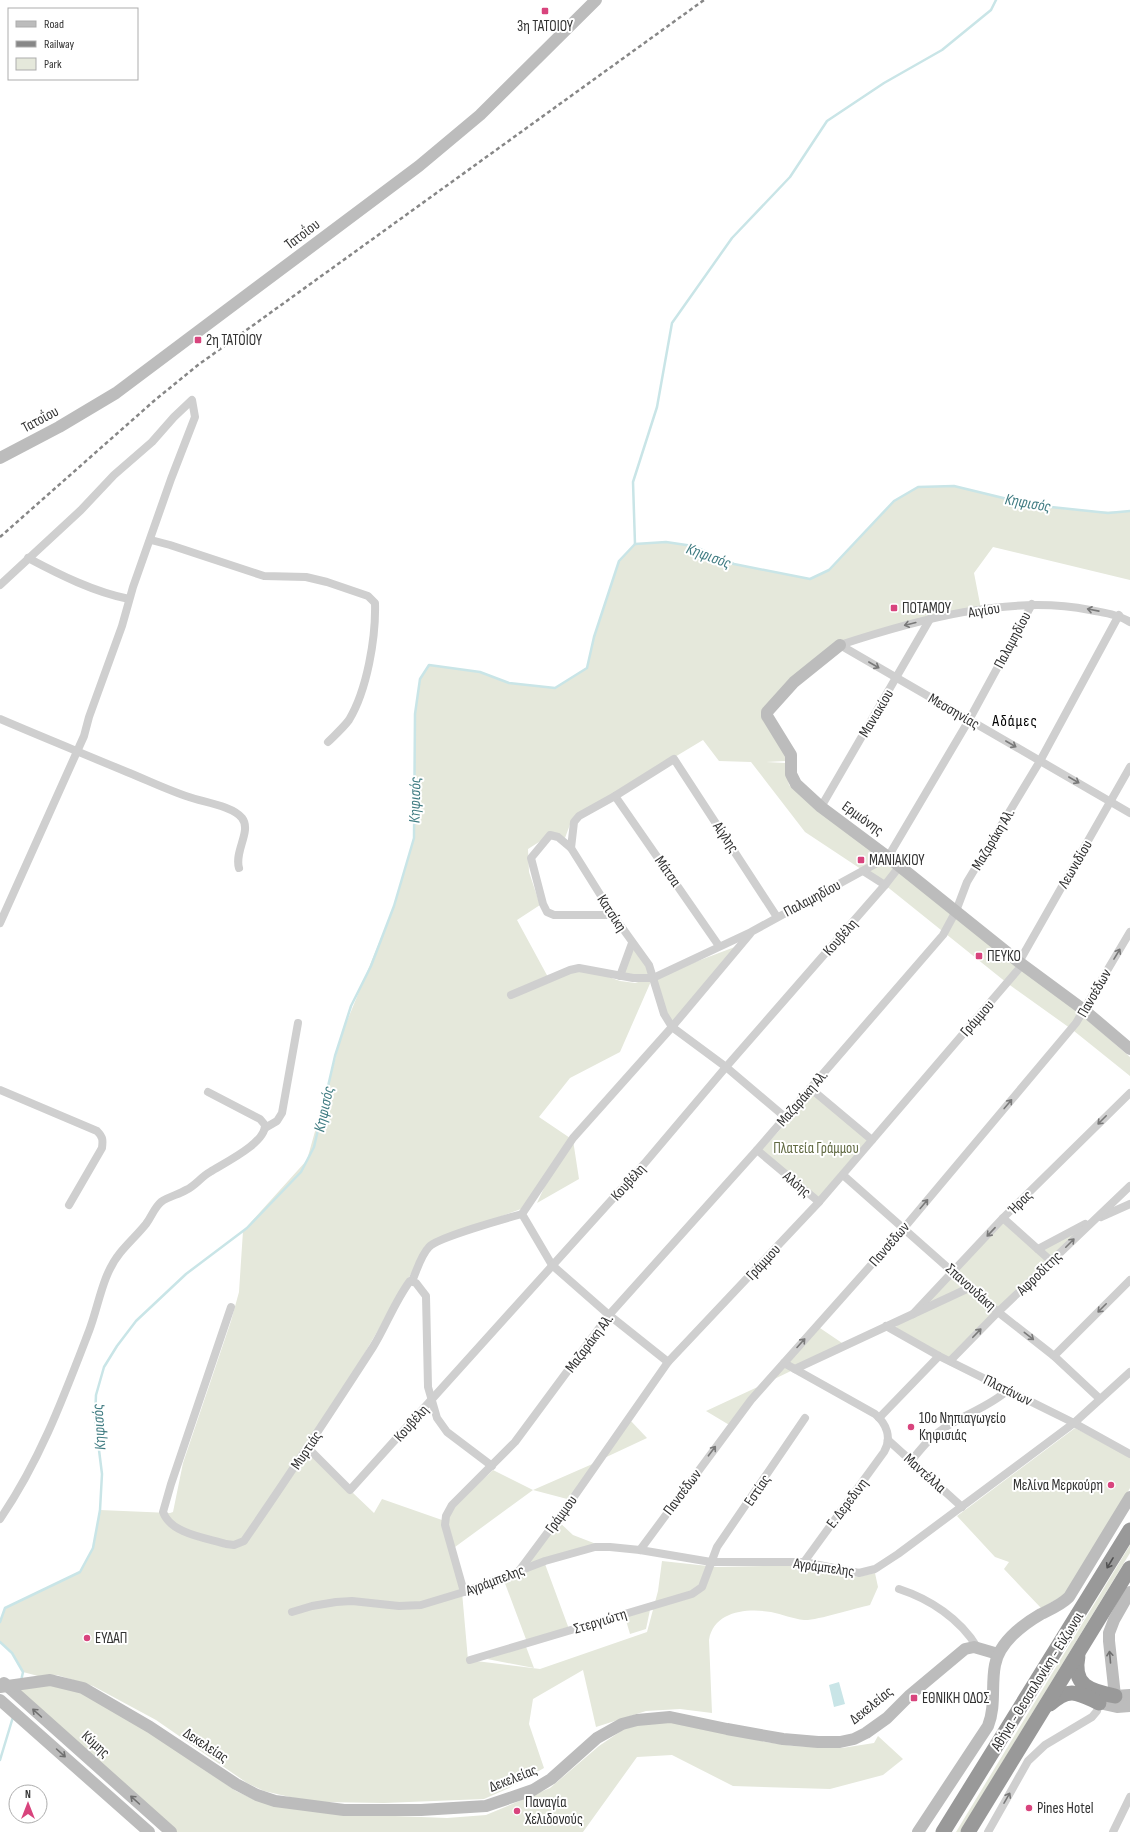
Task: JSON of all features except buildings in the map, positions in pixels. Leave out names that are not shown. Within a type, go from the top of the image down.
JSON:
[{"type":"highway","name":"Αθήνα - Θεσσαλονίκη - Εύζωνοι","points":[[939,1832],[947,1826],[1130,1530]]},
{"type":"highway","name":"Αθήνα - Θεσσαλονίκη - Εύζωνοι","points":[[968,1832],[1078,1656],[1130,1568]]},
{"type":"highway","points":[[1078,1656],[1075,1670],[1080,1681],[1098,1692],[1123,1695]]},
{"type":"highway","points":[[1045,1708],[1060,1695],[1069,1692],[1080,1694],[1099,1703]]},
{"type":"main road","name":"Τατοΐου","points":[[0,458],[59,427],[116,393],[419,166],[480,115],[596,0]]},
{"type":"main road","name":"Ερμιόνης","points":[[840,645],[794,682],[767,712],[767,716],[791,755],[792,778],[796,784],[821,807],[888,857],[1021,963],[1084,1010],[1130,1049]]},
{"type":"main road","points":[[918,1832],[988,1726],[992,1714],[994,1674],[998,1654],[1011,1637],[1028,1622],[1061,1604],[1069,1597],[1130,1497]]},
{"type":"main road","points":[[1123,1695],[1111,1670],[1109,1633],[1114,1620],[1130,1592]]},
{"type":"main road","points":[[977,1647],[998,1654]]},
{"type":"main road","name":"Δεκελείας","points":[[0,1688],[40,1680],[71,1684],[92,1692],[236,1784],[257,1795],[275,1801],[344,1810],[420,1810],[486,1806],[528,1792],[551,1779],[597,1738],[622,1724],[637,1720],[670,1717],[734,1730],[818,1742],[840,1742],[854,1739],[866,1734],[887,1718],[910,1695],[961,1651],[977,1647]]},
{"type":"main road","name":"Κύμης","points":[[0,1680],[167,1829]]},
{"type":"main road","name":"Κύμης","points":[[0,1700],[149,1832]]},
{"type":"main road","points":[[1099,1703],[1117,1707],[1130,1706]]},
{"type":"street","points":[[0,585],[82,510],[114,475],[152,442],[174,417],[192,400],[195,417],[171,479],[151,540],[129,599],[122,626],[88,717],[84,736],[0,923]]},
{"type":"street","points":[[151,540],[264,576],[306,577],[359,592],[372,598],[375,604],[374,638],[366,674],[349,719],[328,742]]},
{"type":"street","points":[[28,558],[48,569],[107,594],[129,599]]},
{"type":"street","name":"Αιγίου","points":[[840,645],[885,630],[930,619],[1007,606],[1032,604],[1073,606],[1119,616],[1130,622]]},
{"type":"street","name":"Παλαμηδίου","points":[[652,978],[751,932],[888,857],[969,720],[1032,604]]},
{"type":"street","name":"Μαζαράκη Αλ.","points":[[464,1592],[446,1532],[445,1520],[452,1505],[515,1442],[609,1315],[757,1150],[943,935],[956,911],[967,882],[1040,761],[1119,616]]},
{"type":"street","name":"Μανιακίου","points":[[821,807],[930,619]]},
{"type":"street","name":"Μεσσηνίας","points":[[840,645],[1130,813]]},
{"type":"street","points":[[0,719],[188,797],[234,812],[242,818],[245,826],[238,853],[237,861],[239,868]]},
{"type":"street","name":"Αίγλης","points":[[615,796],[674,759],[777,917]]},
{"type":"street","name":"Λεωνιδίου","points":[[1021,963],[1130,767]]},
{"type":"street","points":[[571,848],[575,820],[615,796]]},
{"type":"street","name":"Μάτσα","points":[[615,796],[719,946]]},
{"type":"street","points":[[571,848],[558,837],[550,835],[531,858],[537,888],[545,910],[554,915],[613,916]]},
{"type":"street","name":"Κατσίκη","points":[[571,848],[613,916],[649,965],[652,978]]},
{"type":"street","name":"Κουβέλη","points":[[308,1448],[350,1490],[644,1164],[899,867]]},
{"type":"street","points":[[863,871],[885,885]]},
{"type":"street","points":[[668,1362],[609,1315],[552,1265],[522,1214],[571,1141],[672,1027],[751,932]]},
{"type":"street","name":"Πανσέδων","points":[[640,1550],[747,1405],[904,1228],[1068,1033],[1084,1010],[1130,932]]},
{"type":"street","points":[[620,976],[632,943]]},
{"type":"street","name":"Γράμμου","points":[[519,1571],[571,1501],[668,1362],[820,1202],[1021,963]]},
{"type":"street","points":[[511,995],[570,970],[579,968],[633,978],[652,978],[664,1014],[672,1027],[726,1067],[786,1117]]},
{"type":"street","points":[[0,1519],[35,1461],[51,1429],[97,1311],[105,1278],[111,1265],[163,1200],[187,1190],[210,1172],[251,1146],[261,1138],[265,1128],[277,1121],[282,1113],[298,1023]]},
{"type":"street","points":[[810,1088],[872,1140]]},
{"type":"street","points":[[0,1090],[100,1134],[103,1140],[102,1148],[69,1205]]},
{"type":"street","points":[[208,1092],[256,1116],[265,1125],[265,1128]]},
{"type":"street","name":"Ήρας","points":[[913,1314],[1003,1218],[1130,1093]]},
{"type":"street","name":"Αλόης","points":[[757,1150],[820,1202]]},
{"type":"street","name":"Σπανουδάκη","points":[[843,1175],[998,1312],[1054,1356],[1100,1399]]},
{"type":"street","name":"Αφροδίτης","points":[[950,1362],[998,1312],[1130,1186]]},
{"type":"street","points":[[1038,1249],[1092,1221],[1130,1204]]},
{"type":"street","name":"Μυρτιάς","points":[[231,1307],[171,1484],[163,1512],[165,1517],[177,1529],[226,1544],[240,1544],[244,1541],[308,1448],[383,1331],[404,1289],[410,1281],[412,1281],[428,1248],[431,1245],[483,1225],[522,1214]]},
{"type":"street","points":[[1003,1218],[1051,1261]]},
{"type":"street","points":[[1054,1356],[1130,1280]]},
{"type":"street","points":[[412,1281],[422,1289],[426,1296],[428,1373],[431,1401],[437,1418],[447,1432],[492,1466]]},
{"type":"street","name":"Ήρας","points":[[795,1369],[971,1287]]},
{"type":"street","name":"Πλατάνων","points":[[886,1326],[950,1362],[1074,1423],[1130,1454]]},
{"type":"street","points":[[879,1418],[939,1356]]},
{"type":"street","points":[[784,1363],[868,1410],[879,1418],[886,1427],[887,1442]]},
{"type":"street","name":"Αγράμπελης","points":[[292,1612],[312,1606],[336,1602],[352,1601],[410,1606],[436,1601],[585,1549],[604,1546],[640,1550],[711,1562],[804,1562],[839,1570],[866,1572],[885,1563],[1074,1423],[1130,1372]]},
{"type":"street","points":[[912,1461],[923,1446],[936,1434],[998,1399],[1008,1390]]},
{"type":"street","name":"Εστίας","points":[[711,1562],[723,1537],[746,1506],[805,1418]]},
{"type":"street","name":"Μαντέλλα","points":[[887,1442],[912,1461],[962,1507]]},
{"type":"street","name":"Ε. Δερεδινη","points":[[804,1562],[884,1452],[887,1442]]},
{"type":"street","name":"Στεργιώτη","points":[[470,1660],[696,1593],[704,1584],[711,1562]]},
{"type":"street","points":[[900,1589],[918,1595],[935,1605],[972,1640],[977,1647]]},
{"type":"street","points":[[988,1832],[1028,1761],[1036,1752],[1092,1717],[1097,1711],[1099,1703]]},
{"type":"street","points":[[1113,1832],[1130,1797]]},
{"type":"green space","points":[[954,486],[1041,506],[1086,511],[1130,511],[1130,580],[993,547],[974,573],[981,609],[836,644],[765,706],[789,759],[785,761],[766,762],[785,763],[789,785],[816,809],[885,861],[1085,1018],[1130,1057],[1130,1076],[1074,1031],[1007,983],[885,885],[805,832],[751,762],[719,761],[703,740],[572,819],[565,838],[550,835],[528,849],[529,872],[540,905],[517,920],[549,979],[570,971],[589,970],[620,981],[635,983],[651,978],[622,973],[633,945],[653,978],[740,945],[672,1027],[652,979],[620,1052],[570,1078],[539,1117],[573,1140],[579,1179],[537,1203],[550,1175],[521,1209],[429,1243],[308,1450],[374,1513],[382,1499],[442,1520],[462,1592],[468,1660],[540,1669],[647,1632],[658,1591],[662,1561],[717,1567],[808,1565],[839,1574],[858,1577],[875,1573],[878,1587],[870,1605],[809,1620],[762,1611],[742,1611],[724,1617],[712,1630],[709,1640],[712,1713],[680,1709],[646,1711],[596,1727],[583,1670],[533,1699],[529,1724],[544,1768],[509,1788],[484,1799],[384,1803],[322,1802],[294,1798],[264,1791],[247,1783],[156,1720],[93,1686],[57,1675],[38,1676],[23,1672],[12,1653],[0,1642],[0,1622],[5,1608],[80,1572],[93,1548],[100,1510],[173,1512],[183,1463],[231,1321],[239,1292],[243,1231],[307,1160],[343,1031],[394,906],[414,838],[415,714],[420,679],[429,665],[480,672],[509,683],[556,688],[587,667],[594,637],[619,561],[635,544],[666,542],[693,546],[734,564],[810,579],[829,570],[894,501],[918,487]]},
{"type":"green space","name":"Πλατεία Γράμμου","points":[[813,1094],[872,1140],[819,1202],[761,1150]]},
{"type":"green space","points":[[1003,1218],[1038,1249],[1092,1221],[950,1361],[893,1330]]},
{"type":"green space","points":[[817,1326],[845,1345],[766,1383]]},
{"type":"green space","points":[[766,1383],[731,1426],[706,1411]]},
{"type":"green space","points":[[629,1419],[647,1438],[600,1460]]},
{"type":"green space","points":[[1075,1428],[1130,1457],[1130,1488],[1064,1595],[1041,1608],[1004,1569],[1009,1562],[995,1557],[957,1516]]},
{"type":"green space","points":[[597,1462],[571,1500],[533,1490]]},
{"type":"green space","points":[[493,1470],[533,1490],[455,1547],[448,1528],[449,1516],[462,1499]]},
{"type":"green space","points":[[557,1520],[573,1535],[604,1547],[545,1564],[569,1629],[527,1642],[503,1578],[521,1571]]},
{"type":"green space","points":[[1130,1545],[1130,1553],[960,1832],[956,1832]]},
{"type":"green space","points":[[650,1610],[646,1629],[630,1634],[625,1617]]},
{"type":"green space","points":[[525,1644],[534,1668],[487,1659]]},
{"type":"green space","points":[[40,1683],[71,1687],[150,1732],[236,1791],[257,1801],[342,1814],[447,1818],[486,1815],[550,1788],[599,1746],[624,1729],[651,1722],[686,1723],[766,1742],[793,1746],[842,1748],[874,1743],[878,1736],[903,1759],[883,1775],[830,1789],[733,1786],[672,1755],[637,1757],[583,1832],[176,1832],[17,1688]]},
{"type":"water","points":[[839,1682],[845,1704],[834,1707],[829,1685]]},
{"type":"waterway","points":[[635,544],[633,482],[657,407],[672,323],[732,238],[790,177],[827,121],[884,83],[942,50],[991,10],[996,0]]},
{"type":"waterway","name":"Κηφισός","points":[[0,1622],[5,1608],[80,1572],[93,1548],[100,1510],[102,1474],[95,1418],[96,1395],[104,1367],[117,1346],[136,1321],[186,1274],[247,1228],[301,1172],[314,1147],[335,1056],[351,1006],[371,966],[394,906],[414,838],[415,714],[420,679],[429,665],[480,672],[509,683],[555,688],[587,668],[594,637],[619,561],[635,544],[666,542],[693,546],[734,564],[810,579],[829,570],[894,501],[918,487],[954,486],[1032,505],[1108,513],[1130,511]]},
{"type":"waterway","name":"Κηφισός","points":[[0,1642],[12,1653],[23,1672],[21,1681]]},
{"type":"waterway","name":"Κηφισός","points":[[0,1760],[13,1717]]},
{"type":"railway","points":[[0,537],[155,400],[198,365],[704,0]]},
{"type":"place","name":"3η ΤΑΤΟΙΟΥ","points":[[545,11]]},
{"type":"place","name":"2η ΤΑΤΟΙΟΥ","points":[[198,340]]},
{"type":"place","name":"ΠΟΤΑΜΟΥ","points":[[894,608]]},
{"type":"place","name":"ΜΑΝΙΑΚΙΟΥ","points":[[861,860]]},
{"type":"place","name":"ΠΕΥΚΟ","points":[[979,956]]},
{"type":"place","name":"10ο Νηπιαγωγείο Κηφισιάς","points":[[911,1427]]},
{"type":"place","name":"Μελίνα Μερκούρη","points":[[1111,1485]]},
{"type":"place","name":"ΕΥΔΑΠ","points":[[87,1638]]},
{"type":"place","name":"ΕΘΝΙΚΗ ΟΔΟΣ","points":[[914,1698]]},
{"type":"place","name":"Pines Hotel","points":[[1029,1808]]},
{"type":"place","name":"Παναγία Χελιδονούς","points":[[517,1811]]},
{"type":"district","name":"Αδάμες","points":[[1015,720]]}]
